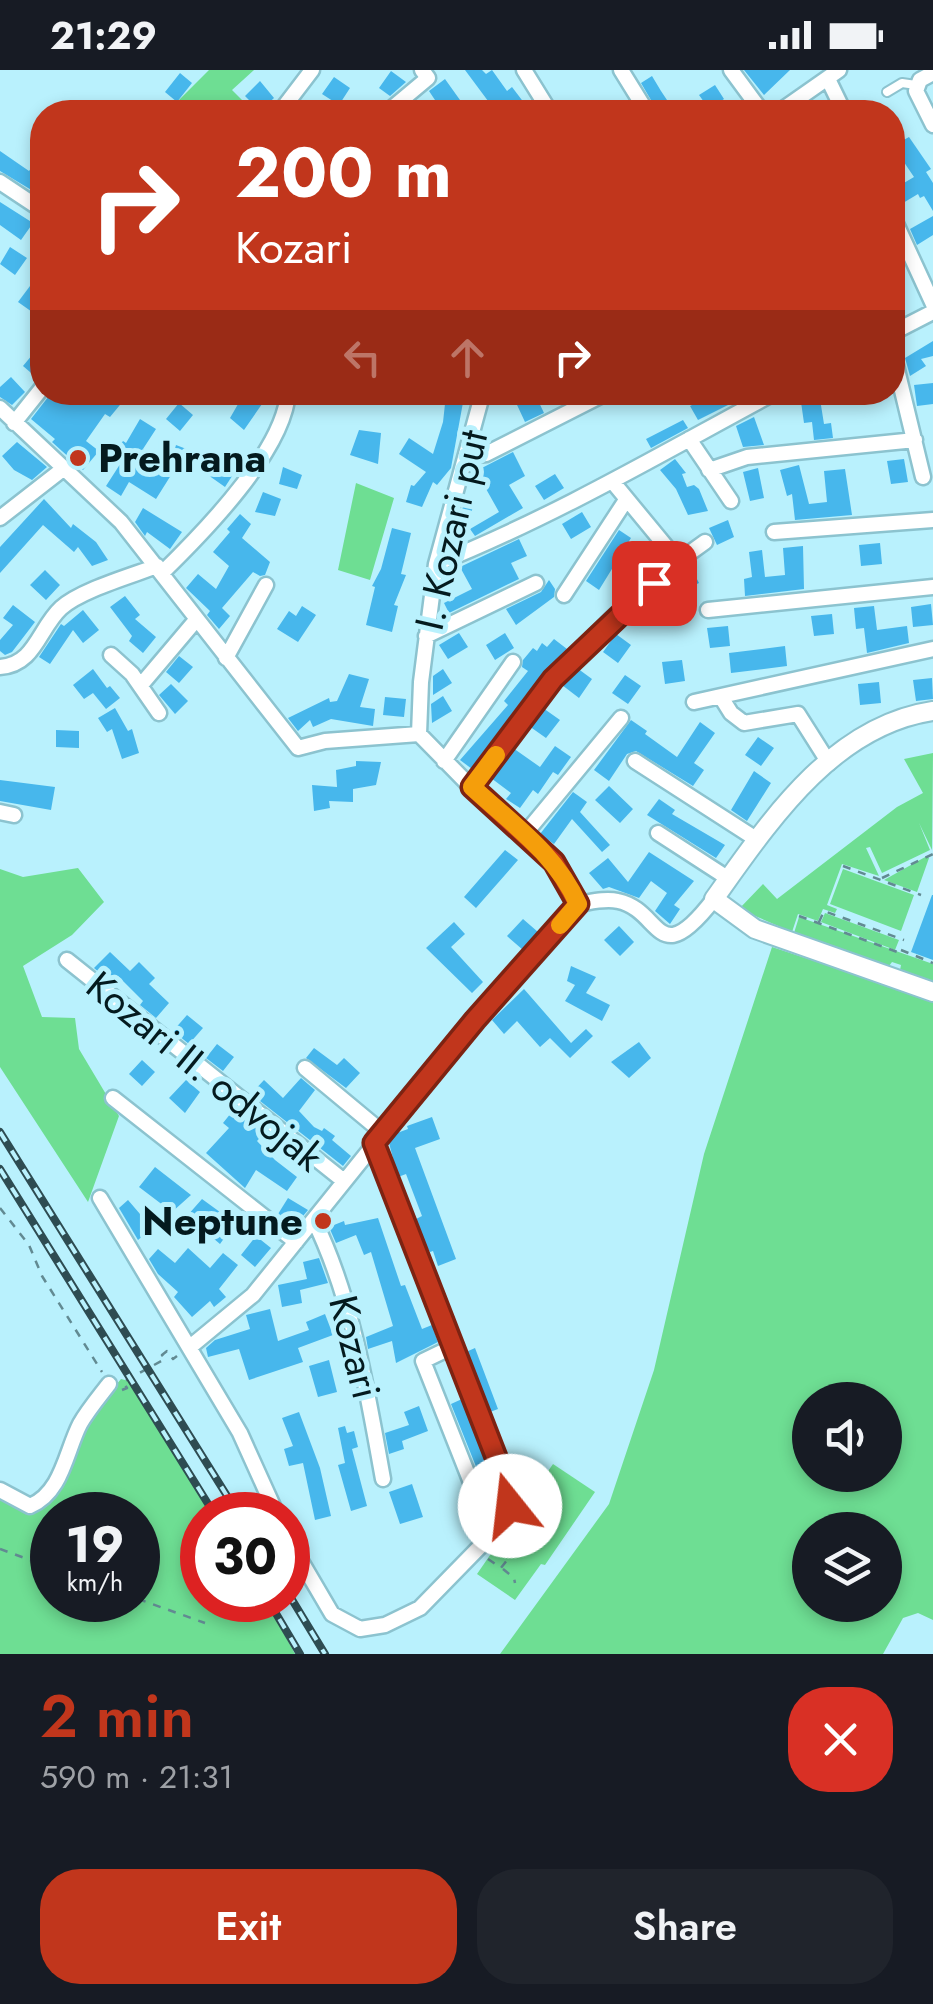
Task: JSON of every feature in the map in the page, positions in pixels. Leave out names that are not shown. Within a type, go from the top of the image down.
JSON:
[{"type":"street","points":[[289,100],[312,70]]},
{"type":"street","points":[[402,100],[428,78],[422,70]]},
{"type":"street","points":[[524,70],[543,100]]},
{"type":"street","points":[[621,70],[640,100]]},
{"type":"street","points":[[731,70],[753,100]]},
{"type":"street","points":[[933,73],[916,85],[933,125]]},
{"type":"street","points":[[797,100],[833,75],[840,100]]},
{"type":"street","points":[[0,182],[30,202]]},
{"type":"street","points":[[905,244],[933,304]]},
{"type":"street","points":[[905,326],[933,312]]},
{"type":"street","points":[[905,401],[924,477]]},
{"type":"street","points":[[14,422],[30,403]]},
{"type":"street","points":[[0,667],[21,661],[62,606],[160,569],[216,520],[282,422],[285,405]]},
{"type":"street","name":"I. Kozari put","points":[[420,734],[426,636],[436,564],[480,405]]},
{"type":"street","points":[[468,456],[486,454],[582,405]]},
{"type":"street","points":[[436,564],[486,544],[752,405]]},
{"type":"street","points":[[0,408],[120,522],[298,748],[325,740],[420,734],[554,862],[578,904],[619,901],[633,907],[655,930],[672,934],[700,918],[794,793],[829,763],[882,726],[933,711]]},
{"type":"street","points":[[689,439],[731,502]]},
{"type":"street","points":[[710,470],[747,457],[915,440]]},
{"type":"street","points":[[0,518],[63,469]]},
{"type":"street","points":[[612,480],[678,561]]},
{"type":"street","points":[[564,595],[626,500]]},
{"type":"street","points":[[774,532],[933,520]]},
{"type":"street","points":[[472,787],[553,679],[678,561],[706,542]]},
{"type":"street","points":[[426,636],[536,583]]},
{"type":"street","points":[[226,658],[266,585]]},
{"type":"street","points":[[708,610],[933,586]]},
{"type":"street","points":[[141,685],[196,620]]},
{"type":"street","points":[[694,702],[933,649]]},
{"type":"street","points":[[112,655],[141,685],[158,713]]},
{"type":"street","points":[[444,761],[514,662]]},
{"type":"street","points":[[721,697],[730,713],[744,724],[798,714],[829,763]]},
{"type":"street","points":[[524,835],[621,718]]},
{"type":"street","points":[[635,762],[756,839]]},
{"type":"street","points":[[658,833],[729,878]]},
{"type":"street","points":[[714,899],[755,929],[933,992]]},
{"type":"street","name":"Kozari","points":[[190,1346],[253,1295],[475,1020],[578,904]]},
{"type":"street","name":"Kozari II. odvojak","points":[[67,960],[344,1181]]},
{"type":"street","points":[[305,1068],[378,1138],[511,1504],[508,1514],[478,1550],[420,1608],[385,1625],[360,1629],[347,1624],[332,1614],[310,1579]]},
{"type":"street","points":[[113,1098],[296,1242]]},
{"type":"street","points":[[100,1198],[240,1434],[266,1492]]},
{"type":"street","name":"Kozari","points":[[314,1220],[339,1282],[359,1354],[384,1479]]},
{"type":"street","points":[[454,1346],[422,1361],[474,1490],[503,1475]]},
{"type":"street","points":[[0,1490],[30,1506],[45,1497],[58,1479],[79,1426],[109,1384]]},
{"type":"lane","points":[[887,92],[902,83],[916,85]]},
{"type":"path","points":[[881,880],[882,876],[933,854]]},
{"type":"path","points":[[843,866],[921,895]]},
{"type":"path","points":[[836,915],[839,908]]},
{"type":"path","points":[[819,923],[824,911],[904,940]]},
{"type":"path","points":[[851,921],[854,914]]},
{"type":"path","points":[[800,916],[933,962]]},
{"type":"path","points":[[866,926],[869,919]]},
{"type":"path","points":[[0,1208],[29,1245],[42,1276],[109,1384],[114,1380],[121,1391],[127,1388],[123,1382],[165,1359],[162,1355],[167,1351],[173,1359],[190,1346]]},
{"type":"path","points":[[0,1549],[30,1560]]},
{"type":"path","points":[[478,1550],[515,1582]]},
{"type":"path","points":[[501,1568],[511,1554]]},
{"type":"path","points":[[160,1607],[205,1623]]},
{"type":"green space","points":[[209,70],[254,70],[232,90],[242,100],[179,100]]},
{"type":"green space","points":[[356,483],[394,498],[370,580],[338,570]]},
{"type":"green space","points":[[933,753],[932,850],[919,823],[930,850],[882,873],[870,847],[866,848],[879,876],[842,864],[827,905],[837,909],[835,913],[823,909],[818,921],[798,914],[792,932],[739,909],[763,884],[777,899],[897,807],[923,793],[904,759]]},
{"type":"green space","points":[[927,856],[917,892],[884,880]]},
{"type":"green space","points":[[78,868],[104,902],[72,935],[23,966],[42,1017],[75,1018],[79,1049],[119,1116],[88,1202],[0,1067],[0,869],[23,877]]},
{"type":"green space","points":[[843,869],[914,895],[901,931],[830,904]]},
{"type":"green space","points":[[825,913],[899,940],[895,950],[821,922]]},
{"type":"green space","points":[[799,917],[933,964],[933,982],[900,970],[901,965],[892,962],[889,966],[794,933]]},
{"type":"green space","points":[[772,947],[933,1000],[933,1620],[918,1613],[902,1620],[902,1512],[792,1512],[792,1622],[901,1622],[883,1654],[500,1654],[609,1504],[654,1370],[704,1154]]},
{"type":"green space","points":[[121,1379],[129,1381],[199,1492],[180,1492],[180,1622],[278,1622],[295,1654],[0,1654],[0,1493],[30,1509],[30,1622],[160,1622],[160,1492],[43,1492],[85,1422]]},
{"type":"green space","points":[[553,1464],[595,1492],[545,1565],[541,1564],[515,1600],[477,1574]]},
{"type":"building","points":[[465,70],[482,70],[486,74],[492,70],[507,91],[512,87],[522,100],[487,100]]},
{"type":"building","points":[[744,70],[790,70],[764,95]]},
{"type":"building","points":[[391,71],[406,82],[390,96],[379,88]]},
{"type":"building","points":[[180,73],[192,83],[179,100],[165,92]]},
{"type":"building","points":[[652,76],[667,100],[651,100],[641,83]]},
{"type":"building","points":[[334,77],[350,88],[342,100],[331,100],[322,94]]},
{"type":"building","points":[[445,79],[460,100],[435,100],[429,91]]},
{"type":"building","points":[[260,81],[274,98],[249,100],[245,96]]},
{"type":"building","points":[[715,85],[724,99],[703,100],[699,95]]},
{"type":"building","points":[[909,137],[931,169],[926,172],[933,183],[933,211],[924,196],[920,198],[918,194],[905,202],[905,182],[914,177],[905,164],[905,139]]},
{"type":"building","points":[[0,151],[30,170],[30,189],[0,171]]},
{"type":"building","points":[[0,202],[30,221],[21,240],[0,225]]},
{"type":"building","points":[[933,216],[933,235],[917,245],[910,229]]},
{"type":"building","points":[[10,247],[27,258],[15,275],[0,264]]},
{"type":"building","points":[[30,286],[30,310],[18,302]]},
{"type":"building","points":[[933,341],[933,356],[921,359],[926,366],[910,376],[905,358]]},
{"type":"building","points":[[11,377],[25,392],[12,405],[0,397],[0,387]]},
{"type":"building","points":[[933,383],[933,404],[917,406],[914,385]]},
{"type":"building","points":[[42,405],[120,405],[110,417],[105,414],[86,441],[99,451],[83,470],[31,419]]},
{"type":"building","points":[[177,405],[193,415],[180,431],[166,419]]},
{"type":"building","points":[[238,405],[261,405],[244,430],[230,418]]},
{"type":"building","points":[[445,405],[463,405],[451,468],[437,485],[433,482],[422,507],[406,502],[411,485],[426,472],[399,454],[409,438],[433,454]]},
{"type":"building","points":[[517,405],[540,405],[544,413],[525,422]]},
{"type":"building","points":[[692,405],[728,405],[698,420]]},
{"type":"building","points":[[801,405],[821,405],[824,424],[831,423],[833,438],[814,440],[812,422],[804,423]]},
{"type":"building","points":[[754,417],[764,445],[743,447],[736,426]]},
{"type":"building","points":[[140,419],[156,429],[143,449],[172,459],[176,445],[189,450],[182,474],[173,472],[156,499],[129,482],[121,496],[106,486],[124,458],[115,452],[123,441],[126,443]]},
{"type":"building","points":[[683,420],[688,428],[651,448],[646,439]]},
{"type":"building","points":[[359,430],[381,433],[378,464],[350,455]]},
{"type":"building","points":[[17,442],[47,467],[32,480],[14,470],[2,456]]},
{"type":"building","points":[[513,452],[525,476],[509,485],[523,508],[475,536],[470,529],[499,512],[476,471]]},
{"type":"building","points":[[220,459],[236,470],[225,487],[208,475]]},
{"type":"building","points":[[675,459],[686,473],[682,474],[687,487],[694,485],[699,489],[708,511],[688,515],[676,489],[660,470]]},
{"type":"building","points":[[904,459],[908,482],[891,484],[887,461]]},
{"type":"building","points":[[799,465],[809,504],[827,502],[824,471],[845,469],[852,515],[795,520],[792,494],[787,496],[780,470]]},
{"type":"building","points":[[283,467],[302,475],[297,489],[279,484]]},
{"type":"building","points":[[758,468],[764,498],[750,501],[743,472]]},
{"type":"building","points":[[555,474],[564,488],[544,500],[535,486]]},
{"type":"building","points":[[263,492],[281,499],[275,516],[255,512]]},
{"type":"building","points":[[44,499],[71,528],[73,524],[96,542],[108,560],[92,566],[78,547],[74,552],[43,525],[0,573],[0,547]]},
{"type":"building","points":[[464,503],[473,506],[464,541],[454,538]]},
{"type":"building","points":[[143,508],[182,532],[170,549],[147,532],[145,536],[135,522]]},
{"type":"building","points":[[582,512],[591,527],[571,539],[562,524]]},
{"type":"building","points":[[240,514],[251,524],[242,538],[270,562],[265,575],[253,572],[222,608],[230,616],[219,629],[207,615],[210,611],[186,588],[198,574],[216,589],[229,566],[213,552]]},
{"type":"building","points":[[728,520],[734,537],[717,545],[709,528]]},
{"type":"building","points":[[392,528],[411,533],[401,574],[406,575],[394,605],[398,606],[392,632],[366,625],[375,587],[372,586]]},
{"type":"building","points":[[619,530],[631,538],[599,590],[586,581]]},
{"type":"building","points":[[519,539],[527,556],[511,563],[519,579],[449,613],[444,603],[472,589],[460,567]]},
{"type":"building","points":[[880,543],[882,564],[861,566],[859,545]]},
{"type":"building","points":[[803,546],[804,589],[745,596],[744,579],[752,577],[749,552],[762,550],[765,577],[785,575],[783,548]]},
{"type":"building","points":[[690,566],[699,583],[680,592],[674,578]]},
{"type":"building","points":[[45,570],[60,585],[46,600],[30,585]]},
{"type":"building","points":[[549,580],[555,589],[554,597],[516,625],[506,609],[541,592]]},
{"type":"building","points":[[125,596],[140,615],[135,619],[156,637],[143,653],[129,641],[132,636],[110,607]]},
{"type":"building","points":[[661,601],[666,617],[648,626],[639,611]]},
{"type":"building","points":[[931,604],[933,625],[913,627],[911,607]]},
{"type":"building","points":[[13,605],[35,622],[12,652],[5,655],[0,651],[0,640],[13,625],[3,618]]},
{"type":"building","points":[[302,606],[316,615],[298,642],[277,629],[289,611],[296,616]]},
{"type":"building","points":[[874,606],[877,630],[907,626],[909,643],[867,653],[864,628],[856,629],[854,608]]},
{"type":"building","points":[[83,610],[99,630],[83,643],[73,630],[50,664],[39,657],[61,624],[64,626]]},
{"type":"building","points":[[832,614],[834,634],[814,636],[811,616]]},
{"type":"building","points":[[728,626],[730,646],[710,648],[707,628]]},
{"type":"building","points":[[459,633],[468,647],[448,659],[439,645]]},
{"type":"building","points":[[505,633],[514,648],[495,660],[486,645]]},
{"type":"building","points":[[616,634],[631,645],[618,663],[603,652]]},
{"type":"building","points":[[554,639],[567,649],[525,696],[472,769],[460,760],[508,705],[504,701],[528,671],[522,667],[523,660],[533,648],[537,651],[542,643],[547,647]]},
{"type":"building","points":[[785,646],[787,666],[731,673],[729,653]]},
{"type":"building","points":[[179,656],[193,667],[179,683],[166,672]]},
{"type":"building","points":[[682,660],[685,681],[665,684],[662,662]]},
{"type":"building","points":[[577,668],[592,679],[579,698],[562,685]]},
{"type":"building","points":[[93,669],[120,698],[106,709],[93,693],[84,699],[73,685]]},
{"type":"building","points":[[443,669],[452,683],[433,695],[433,676]]},
{"type":"building","points":[[349,674],[369,679],[360,707],[375,709],[373,726],[331,719],[313,727],[310,720],[298,731],[288,718],[329,698],[330,702],[337,701]]},
{"type":"building","points":[[625,675],[641,686],[628,704],[612,693]]},
{"type":"building","points":[[932,678],[933,699],[916,701],[913,680]]},
{"type":"building","points":[[879,682],[881,703],[860,705],[858,684]]},
{"type":"building","points":[[171,684],[188,701],[175,714],[159,695]]},
{"type":"building","points":[[443,696],[452,711],[432,723],[431,704]]},
{"type":"building","points":[[385,697],[406,699],[404,717],[383,715]]},
{"type":"building","points":[[115,708],[128,731],[132,729],[139,753],[122,759],[112,729],[107,732],[98,718]]},
{"type":"building","points":[[543,708],[560,720],[546,738],[529,726]]},
{"type":"building","points":[[631,720],[677,757],[700,722],[715,733],[694,763],[704,770],[693,786],[636,751],[627,754],[609,781],[594,770]]},
{"type":"building","points":[[56,730],[79,731],[79,748],[56,747]]},
{"type":"building","points":[[758,737],[774,748],[761,766],[745,755]]},
{"type":"building","points":[[555,746],[571,757],[558,775],[553,772],[538,794],[533,790],[520,808],[506,799],[511,793],[491,778],[513,748],[540,767]]},
{"type":"building","points":[[356,761],[381,762],[376,785],[353,789],[353,802],[329,801],[330,808],[314,811],[312,785],[337,787],[336,770],[356,766]]},
{"type":"building","points":[[754,771],[771,783],[747,821],[731,810]]},
{"type":"building","points":[[0,780],[55,787],[51,810],[0,801]]},
{"type":"building","points":[[609,786],[633,809],[620,823],[595,800]]},
{"type":"building","points":[[573,792],[587,802],[580,812],[610,845],[602,852],[572,819],[554,844],[540,834]]},
{"type":"building","points":[[659,799],[675,810],[672,814],[725,845],[716,858],[647,815]]},
{"type":"building","points":[[505,850],[518,860],[476,908],[464,897]]},
{"type":"building","points":[[649,852],[694,881],[674,905],[680,909],[670,924],[655,911],[667,893],[651,881],[639,898],[609,887],[603,889],[589,873],[608,858],[628,882]]},
{"type":"building","points":[[933,895],[933,960],[911,952]]},
{"type":"building","points":[[523,919],[538,932],[523,950],[507,936]]},
{"type":"building","points":[[454,922],[465,934],[451,947],[483,982],[472,993],[426,948]]},
{"type":"building","points":[[619,926],[634,942],[620,956],[604,940]]},
{"type":"building","points":[[110,952],[130,971],[139,962],[155,978],[149,984],[169,1003],[156,1018],[140,1005],[143,1001],[118,976],[112,983],[94,968]]},
{"type":"building","points":[[571,966],[596,977],[586,993],[610,1005],[602,1021],[565,1001],[575,985],[567,981]]},
{"type":"building","points":[[524,989],[571,1043],[586,1029],[593,1036],[570,1058],[550,1038],[540,1047],[517,1021],[504,1034],[492,1020]]},
{"type":"building","points":[[187,1015],[203,1028],[189,1044],[173,1031]]},
{"type":"building","points":[[639,1042],[651,1058],[629,1078],[611,1062]]},
{"type":"building","points":[[217,1044],[234,1057],[223,1071],[206,1058]]},
{"type":"building","points":[[314,1048],[337,1065],[344,1058],[360,1073],[346,1088],[306,1058]]},
{"type":"building","points":[[142,1060],[155,1072],[142,1086],[129,1074]]},
{"type":"building","points":[[301,1078],[315,1090],[299,1111],[314,1127],[322,1131],[324,1128],[335,1136],[332,1140],[351,1156],[343,1166],[251,1094],[264,1080],[283,1098]]},
{"type":"building","points":[[186,1080],[200,1092],[185,1113],[169,1098]]},
{"type":"building","points":[[235,1108],[265,1132],[257,1141],[297,1177],[287,1191],[256,1170],[245,1188],[206,1153],[229,1128],[223,1123]]},
{"type":"building","points":[[432,1117],[440,1139],[415,1148],[456,1259],[438,1266],[414,1220],[422,1216],[406,1174],[398,1177],[389,1143],[407,1126]]},
{"type":"building","points":[[155,1167],[191,1195],[172,1212],[139,1187]]},
{"type":"building","points":[[288,1198],[308,1210],[294,1227],[278,1214]]},
{"type":"building","points":[[202,1199],[235,1223],[220,1244],[187,1216]]},
{"type":"building","points":[[128,1200],[152,1228],[138,1240],[119,1208]]},
{"type":"building","points":[[378,1218],[401,1286],[405,1285],[422,1329],[432,1325],[438,1342],[396,1363],[392,1341],[368,1349],[366,1337],[393,1326],[371,1252],[364,1255],[356,1235],[336,1243],[329,1227],[344,1221],[345,1225]]},
{"type":"building","points":[[256,1236],[271,1248],[255,1267],[241,1255]]},
{"type":"building","points":[[188,1248],[210,1268],[223,1253],[238,1265],[219,1289],[226,1297],[214,1307],[210,1301],[192,1317],[174,1297],[178,1292],[158,1274],[149,1259],[158,1249],[175,1263]]},
{"type":"building","points":[[319,1258],[328,1283],[300,1290],[302,1303],[282,1307],[278,1285],[307,1279],[303,1262]]},
{"type":"building","points":[[270,1309],[278,1341],[309,1330],[306,1322],[325,1314],[333,1335],[298,1348],[303,1362],[249,1380],[239,1349],[208,1357],[206,1348],[215,1340],[250,1329],[246,1315]]},
{"type":"building","points":[[475,1348],[498,1409],[490,1412],[466,1352]]},
{"type":"building","points":[[329,1360],[337,1392],[318,1397],[309,1366]]},
{"type":"building","points":[[462,1399],[490,1470],[479,1474],[451,1404]]},
{"type":"building","points":[[419,1406],[428,1431],[402,1441],[404,1449],[389,1454],[385,1433],[409,1425],[404,1412]]},
{"type":"building","points":[[299,1412],[320,1468],[331,1516],[315,1520],[303,1463],[289,1466],[284,1449],[293,1446],[282,1418]]},
{"type":"building","points":[[345,1426],[347,1433],[354,1431],[358,1447],[352,1449],[367,1506],[351,1511],[338,1465],[345,1463],[338,1428]]},
{"type":"building","points":[[412,1484],[423,1517],[400,1524],[389,1492]]},
{"type":"railway","points":[[0,1132],[225,1492]]},
{"type":"railway","points":[[0,1169],[201,1492]]},
{"type":"railway","points":[[281,1622],[300,1654]]},
{"type":"railway","points":[[306,1622],[325,1654]]},
{"type":"slow traffic","points":[[496,755],[472,787],[554,862],[569,884],[578,904],[560,925]]},
{"type":"place","name":"Prehrana","points":[[78,458]]},
{"type":"place","name":"Neptune","points":[[323,1221]]},
{"type":"route","points":[[510,1506],[503,1475],[374,1143],[475,1020],[578,904],[554,862],[472,787],[553,679],[654,583]]}]
